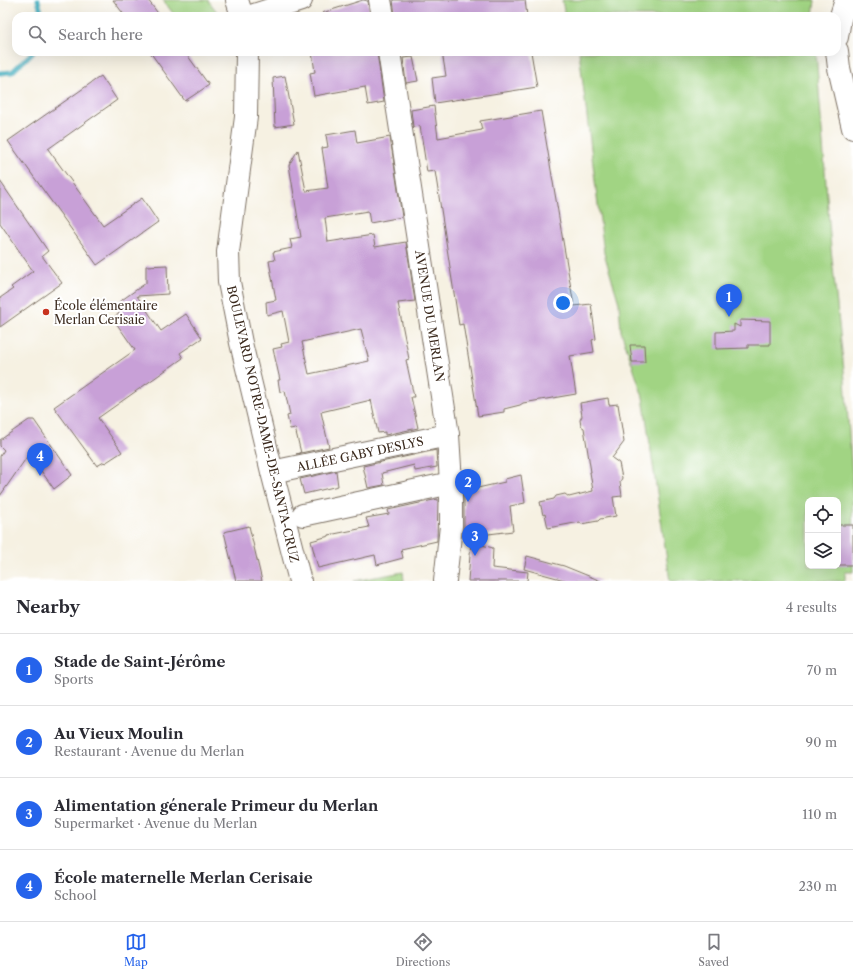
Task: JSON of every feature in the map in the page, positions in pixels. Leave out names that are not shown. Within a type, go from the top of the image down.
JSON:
[{"type":"street","points":[[237,0],[241,12]]},
{"type":"street","points":[[263,12],[301,0]]},
{"type":"street","points":[[380,0],[382,12]]},
{"type":"street","points":[[841,16],[846,0]]},
{"type":"street","name":"BOULEVARD NOTRE-DAME-DE-SANTA-CRUZ","points":[[247,56],[246,117],[238,166],[228,252],[229,282],[241,343],[300,581]]},
{"type":"street","name":"AVENUE DU MERLAN","points":[[390,56],[448,435],[451,483],[450,543],[445,581]]},
{"type":"street","points":[[838,56],[853,128]]},
{"type":"street","name":"ALLÉE GABY DESLYS","points":[[272,472],[448,435]]},
{"type":"street","points":[[303,515],[451,483]]},
{"type":"green space","points":[[163,0],[208,0],[217,12],[172,12]]},
{"type":"green space","points":[[562,0],[815,0],[814,12],[564,12]]},
{"type":"green space","points":[[579,56],[816,56],[831,249],[845,380],[852,473],[853,572],[845,572],[845,581],[670,581],[643,397],[621,331],[619,303],[604,253]]},
{"type":"green space","points":[[403,572],[404,581],[354,581]]},
{"type":"building","points":[[113,0],[148,0],[157,12],[122,12]]},
{"type":"building","points":[[363,0],[368,1],[369,12],[325,12]]},
{"type":"building","points":[[393,0],[525,0],[526,12],[394,12]]},
{"type":"building","points":[[153,56],[188,56],[209,85],[185,101]]},
{"type":"building","points":[[313,56],[378,56],[384,102],[368,105],[365,87],[314,96],[310,73],[315,72]]},
{"type":"building","points":[[443,56],[532,56],[537,87],[435,103],[432,78],[446,76]]},
{"type":"building","points":[[413,57],[418,81],[406,83],[403,58]]},
{"type":"building","points":[[101,76],[117,100],[48,149],[103,225],[142,198],[158,222],[97,265],[8,141]]},
{"type":"building","points":[[285,76],[294,124],[275,127],[273,78]]},
{"type":"building","points":[[434,106],[438,138],[482,130],[480,121],[541,111],[574,306],[591,304],[596,339],[592,340],[594,352],[570,356],[576,394],[523,403],[504,409],[504,412],[478,416],[463,324],[459,325],[435,171],[427,172],[420,126],[413,127],[411,110]]},
{"type":"building","points":[[355,130],[357,143],[390,137],[402,217],[370,223],[368,211],[325,218],[328,242],[373,235],[375,247],[406,242],[415,301],[398,303],[409,359],[406,360],[414,397],[411,397],[418,428],[385,435],[385,432],[378,433],[371,400],[321,412],[329,447],[301,453],[295,428],[290,429],[287,416],[290,415],[285,391],[280,392],[278,380],[280,380],[273,349],[282,347],[281,344],[289,342],[283,311],[267,315],[266,302],[276,300],[269,261],[275,260],[273,252],[292,248],[290,239],[301,237],[289,165],[298,150],[306,191],[328,188],[322,148],[328,147],[326,135]],"holes":[[[361,329],[369,361],[309,374],[302,342]]]},
{"type":"building","points":[[0,181],[48,251],[42,256],[62,283],[0,327],[0,298],[13,289],[11,287],[33,271],[0,223]]},
{"type":"building","points":[[167,265],[168,294],[137,296],[161,331],[186,314],[202,338],[180,353],[183,358],[98,418],[122,452],[105,463],[104,462],[97,466],[54,407],[135,350],[114,320],[117,318],[115,316],[119,314],[119,302],[146,283],[146,266]]},
{"type":"building","points":[[740,320],[770,321],[770,345],[748,345],[748,348],[716,349],[716,332],[734,331],[734,324],[740,327]]},
{"type":"building","points":[[630,345],[644,345],[645,362],[632,362]]},
{"type":"building","points":[[608,398],[609,405],[618,404],[624,442],[612,458],[619,463],[622,478],[620,482],[622,496],[613,497],[616,516],[581,524],[580,522],[548,528],[545,514],[543,515],[540,502],[554,499],[556,496],[565,494],[569,497],[593,491],[584,428],[581,426],[580,420],[582,416],[580,403]]},
{"type":"building","points":[[29,420],[34,420],[72,475],[54,489],[29,454],[0,496],[0,456],[4,450],[0,446],[0,440]]},
{"type":"building","points":[[436,450],[437,467],[415,471],[414,465],[382,473],[384,485],[368,488],[363,466]]},
{"type":"building","points":[[336,471],[338,486],[304,494],[300,479]]},
{"type":"building","points":[[521,475],[525,503],[510,506],[513,531],[464,537],[464,491],[505,482],[505,479]]},
{"type":"building","points":[[438,499],[437,541],[401,549],[403,558],[377,565],[375,555],[318,568],[311,541],[329,535],[369,527],[366,518],[389,514],[388,510]]},
{"type":"building","points":[[841,525],[853,525],[853,565],[841,565]]},
{"type":"building","points":[[249,526],[262,581],[236,581],[224,532]]},
{"type":"building","points":[[471,542],[493,548],[492,568],[528,572],[527,581],[468,581]]},
{"type":"building","points":[[527,556],[564,566],[601,581],[568,581],[524,569]]},
{"type":"waterway","points":[[38,0],[41,12]]},
{"type":"waterway","points":[[0,73],[12,72],[29,56]]},
{"type":"place","name":"École élémentaire Merlan Cerisaie","points":[[46,312]]},
{"type":"place","name":"Stade de Saint-Jérôme","points":[[729,317]]},
{"type":"place","name":"École maternelle Merlan Cerisaie","points":[[40,476]]},
{"type":"place","name":"Au Vieux Moulin","points":[[468,502]]},
{"type":"place","name":"Alimentation génerale Primeur du Merlan","points":[[475,556]]}]
